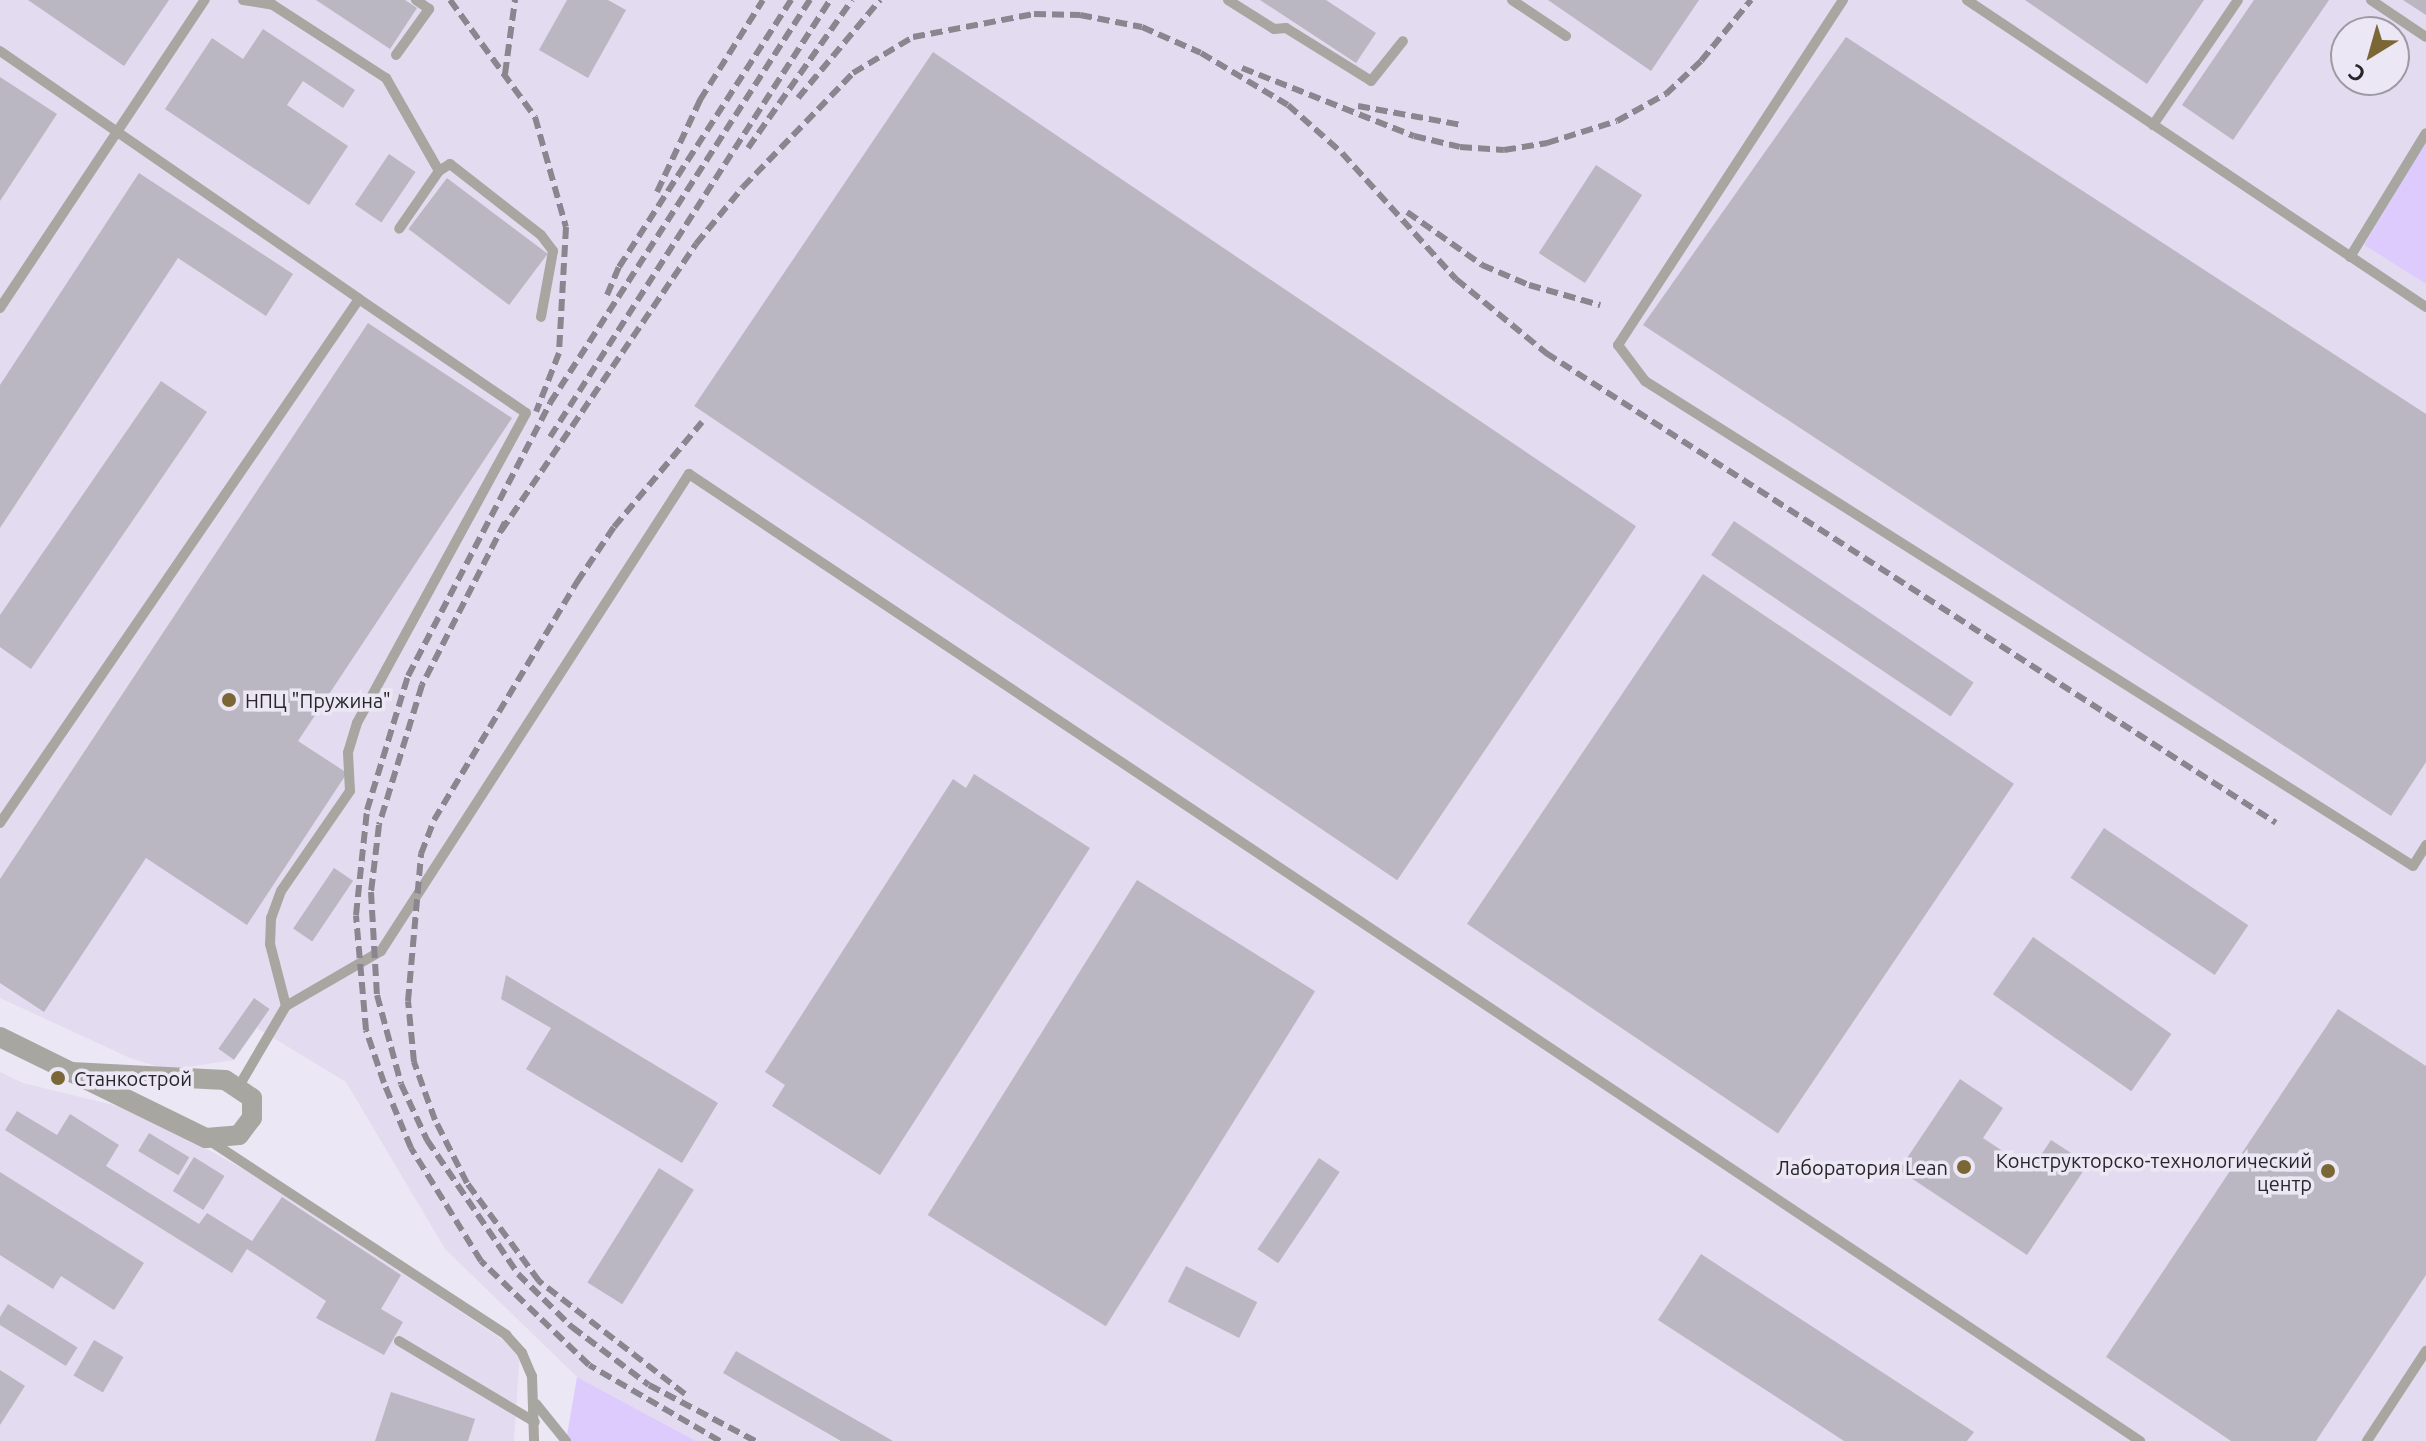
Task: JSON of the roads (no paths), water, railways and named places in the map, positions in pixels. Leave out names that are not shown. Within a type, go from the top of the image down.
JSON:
[{"type":"street","points":[[0,1037],[71,1072],[206,1138],[239,1135],[252,1118],[252,1098],[239,1086],[225,1080],[71,1072]]},
{"type":"lane","points":[[0,308],[205,0]]},
{"type":"lane","points":[[243,0],[273,5],[386,78],[439,171]]},
{"type":"lane","points":[[396,55],[429,9],[416,0]]},
{"type":"lane","points":[[1228,0],[1274,29],[1286,28],[1371,81],[1403,41]]},
{"type":"lane","points":[[1512,0],[1566,36]]},
{"type":"lane","points":[[1843,0],[1618,345],[1645,381],[2413,866],[2426,845]]},
{"type":"lane","points":[[1967,0],[2426,307]]},
{"type":"lane","points":[[2153,125],[2238,0]]},
{"type":"lane","points":[[2371,0],[2426,37]]},
{"type":"lane","points":[[0,51],[120,130],[526,413],[357,723],[348,753],[350,791],[281,891],[271,918],[270,944],[286,1006]]},
{"type":"lane","points":[[2350,257],[2426,133]]},
{"type":"lane","points":[[399,229],[439,171],[450,164],[541,235],[553,251],[541,317]]},
{"type":"lane","points":[[0,823],[359,299]]},
{"type":"lane","points":[[239,1086],[286,1006],[381,951],[689,474],[2140,1441]]},
{"type":"lane","points":[[206,1138],[506,1335],[522,1353],[536,1404],[534,1441]]},
{"type":"lane","points":[[399,1341],[535,1422]]},
{"type":"lane","points":[[2367,1441],[2426,1351]]},
{"type":"lane","points":[[536,1404],[566,1441]]},
{"type":"railway","points":[[450,0],[535,117],[566,227],[559,353],[536,412]]},
{"type":"railway","points":[[505,74],[515,0]]},
{"type":"railway","points":[[657,192],[700,100],[763,0]]},
{"type":"railway","points":[[607,295],[619,267],[791,0]]},
{"type":"railway","points":[[720,1441],[589,1365],[481,1261],[411,1148],[384,1083],[366,1030],[356,915],[367,810],[408,676],[550,403],[810,0]]},
{"type":"railway","points":[[550,437],[830,0]]},
{"type":"railway","points":[[748,148],[852,0]]},
{"type":"railway","points":[[798,98],[880,0]]},
{"type":"railway","points":[[1242,68],[1414,136],[1460,147],[1504,150],[1547,143],[1617,121],[1666,94],[1701,61],[1751,0]]},
{"type":"railway","points":[[501,531],[696,244],[743,187],[853,73],[913,37],[1034,14],[1080,15],[1142,27],[1201,53],[1288,105],[1342,153],[1456,279],[1546,353],[2276,823]]},
{"type":"railway","points":[[1358,106],[1462,125]]},
{"type":"railway","points":[[1407,212],[1482,265],[1529,285],[1600,305]]},
{"type":"railway","points":[[685,1394],[539,1281],[467,1183],[435,1120],[414,1062],[408,1001],[421,854],[434,820],[577,582],[614,527],[702,422]]},
{"type":"railway","points":[[505,522],[422,685],[379,825],[371,892],[377,995],[401,1084],[427,1140],[518,1274],[572,1327],[649,1385],[755,1441]]},
{"type":"place","name":"НПЦ \"Пружина\"","points":[[229,700]]},
{"type":"place","name":"Станкострой","points":[[58,1078]]},
{"type":"place","name":"Лаборатория Lean","points":[[1964,1167]]},
{"type":"place","name":"Конструкторско-технологический центр","points":[[2328,1171]]}]
